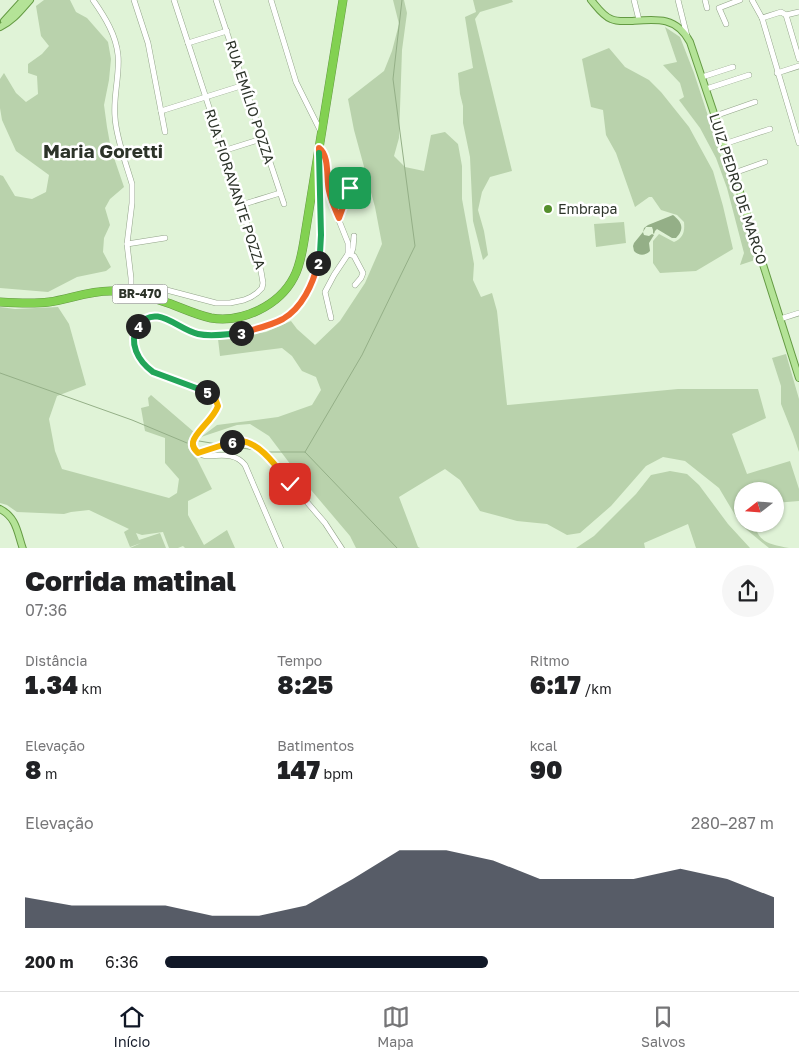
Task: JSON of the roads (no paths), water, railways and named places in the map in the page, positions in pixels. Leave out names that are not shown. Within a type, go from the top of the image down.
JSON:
[{"type":"highway","name":"BR-470","points":[[0,302],[49,302],[94,292],[131,292],[145,295],[200,315],[224,318],[253,312],[280,296],[293,279],[301,257],[343,0]]},
{"type":"main road","points":[[0,23],[7,19],[24,0]]},
{"type":"main road","points":[[0,27],[15,17],[30,0]]},
{"type":"main road","points":[[592,0],[611,19],[620,21],[656,19],[670,22],[679,27],[687,36]]},
{"type":"main road","name":"LUIZ PEDRO DE MARCO","points":[[687,36],[734,173],[799,378]]},
{"type":"main road","points":[[0,509],[13,519],[23,548]]},
{"type":"street","points":[[93,0],[114,36],[118,54],[114,104],[115,120],[133,193],[127,244],[131,292]]},
{"type":"street","points":[[134,0],[148,44],[165,132]]},
{"type":"street","name":"RUA FIORAVANTE POZZA","points":[[145,295],[150,290],[159,288],[216,303],[230,303],[244,300],[257,293],[262,288],[263,279],[241,205],[174,0]]},
{"type":"street","name":"RUA EMÍLIO POZZA","points":[[216,0],[284,204]]},
{"type":"street","points":[[271,0],[296,82],[322,133]]},
{"type":"street","points":[[634,0],[639,20]]},
{"type":"street","name":"LUIZ PEDRO DE MARCO","points":[[678,0],[687,36]]},
{"type":"street","points":[[705,0],[707,8]]},
{"type":"street","points":[[726,24],[719,8],[740,0]]},
{"type":"street","points":[[752,0],[762,18],[799,143]]},
{"type":"street","points":[[762,18],[782,12],[785,13],[799,59]]},
{"type":"street","points":[[786,15],[799,12]]},
{"type":"street","points":[[188,43],[227,31]]},
{"type":"street","points":[[778,73],[799,66]]},
{"type":"street","points":[[702,77],[733,67]]},
{"type":"street","points":[[706,89],[749,75]]},
{"type":"street","points":[[161,111],[244,85]]},
{"type":"street","points":[[715,116],[755,102]]},
{"type":"street","points":[[724,144],[770,129]]},
{"type":"street","points":[[223,151],[262,139]]},
{"type":"street","points":[[319,148],[325,157],[328,188],[332,203],[348,242],[350,254],[354,256],[363,273],[355,285]]},
{"type":"street","points":[[281,548],[245,466],[240,460],[229,456],[212,456],[198,453],[193,447],[193,441],[196,436],[216,411],[218,406],[215,398],[207,392],[153,372],[145,367],[137,354],[135,334],[137,328],[145,319],[155,316],[162,316],[188,331],[213,336],[266,326],[282,319],[293,311],[310,285],[320,253],[321,193],[319,148]]},
{"type":"street","points":[[734,173],[765,162]]},
{"type":"street","points":[[328,188],[335,177]]},
{"type":"street","points":[[339,218],[348,196],[350,184]]},
{"type":"street","points":[[241,205],[280,192]]},
{"type":"street","points":[[330,318],[325,292],[334,275],[350,254],[353,248],[354,236]]},
{"type":"street","points":[[127,244],[166,238]]},
{"type":"street","points":[[780,319],[799,313]]},
{"type":"street","points":[[198,453],[239,441],[256,447],[270,460],[325,524],[342,548]]},
{"type":"waterway","points":[[305,452],[362,355],[415,246],[393,79],[402,0]]},
{"type":"waterway","points":[[0,373],[132,420],[187,443]]},
{"type":"waterway","points":[[199,441],[217,444]]},
{"type":"waterway","points":[[228,446],[255,450]]},
{"type":"waterway","points":[[266,452],[305,452],[397,548]]},
{"type":"place","name":"Embrapa","points":[[548,209]]},
{"type":"district","name":"Maria Goretti","points":[[103,151]]}]
